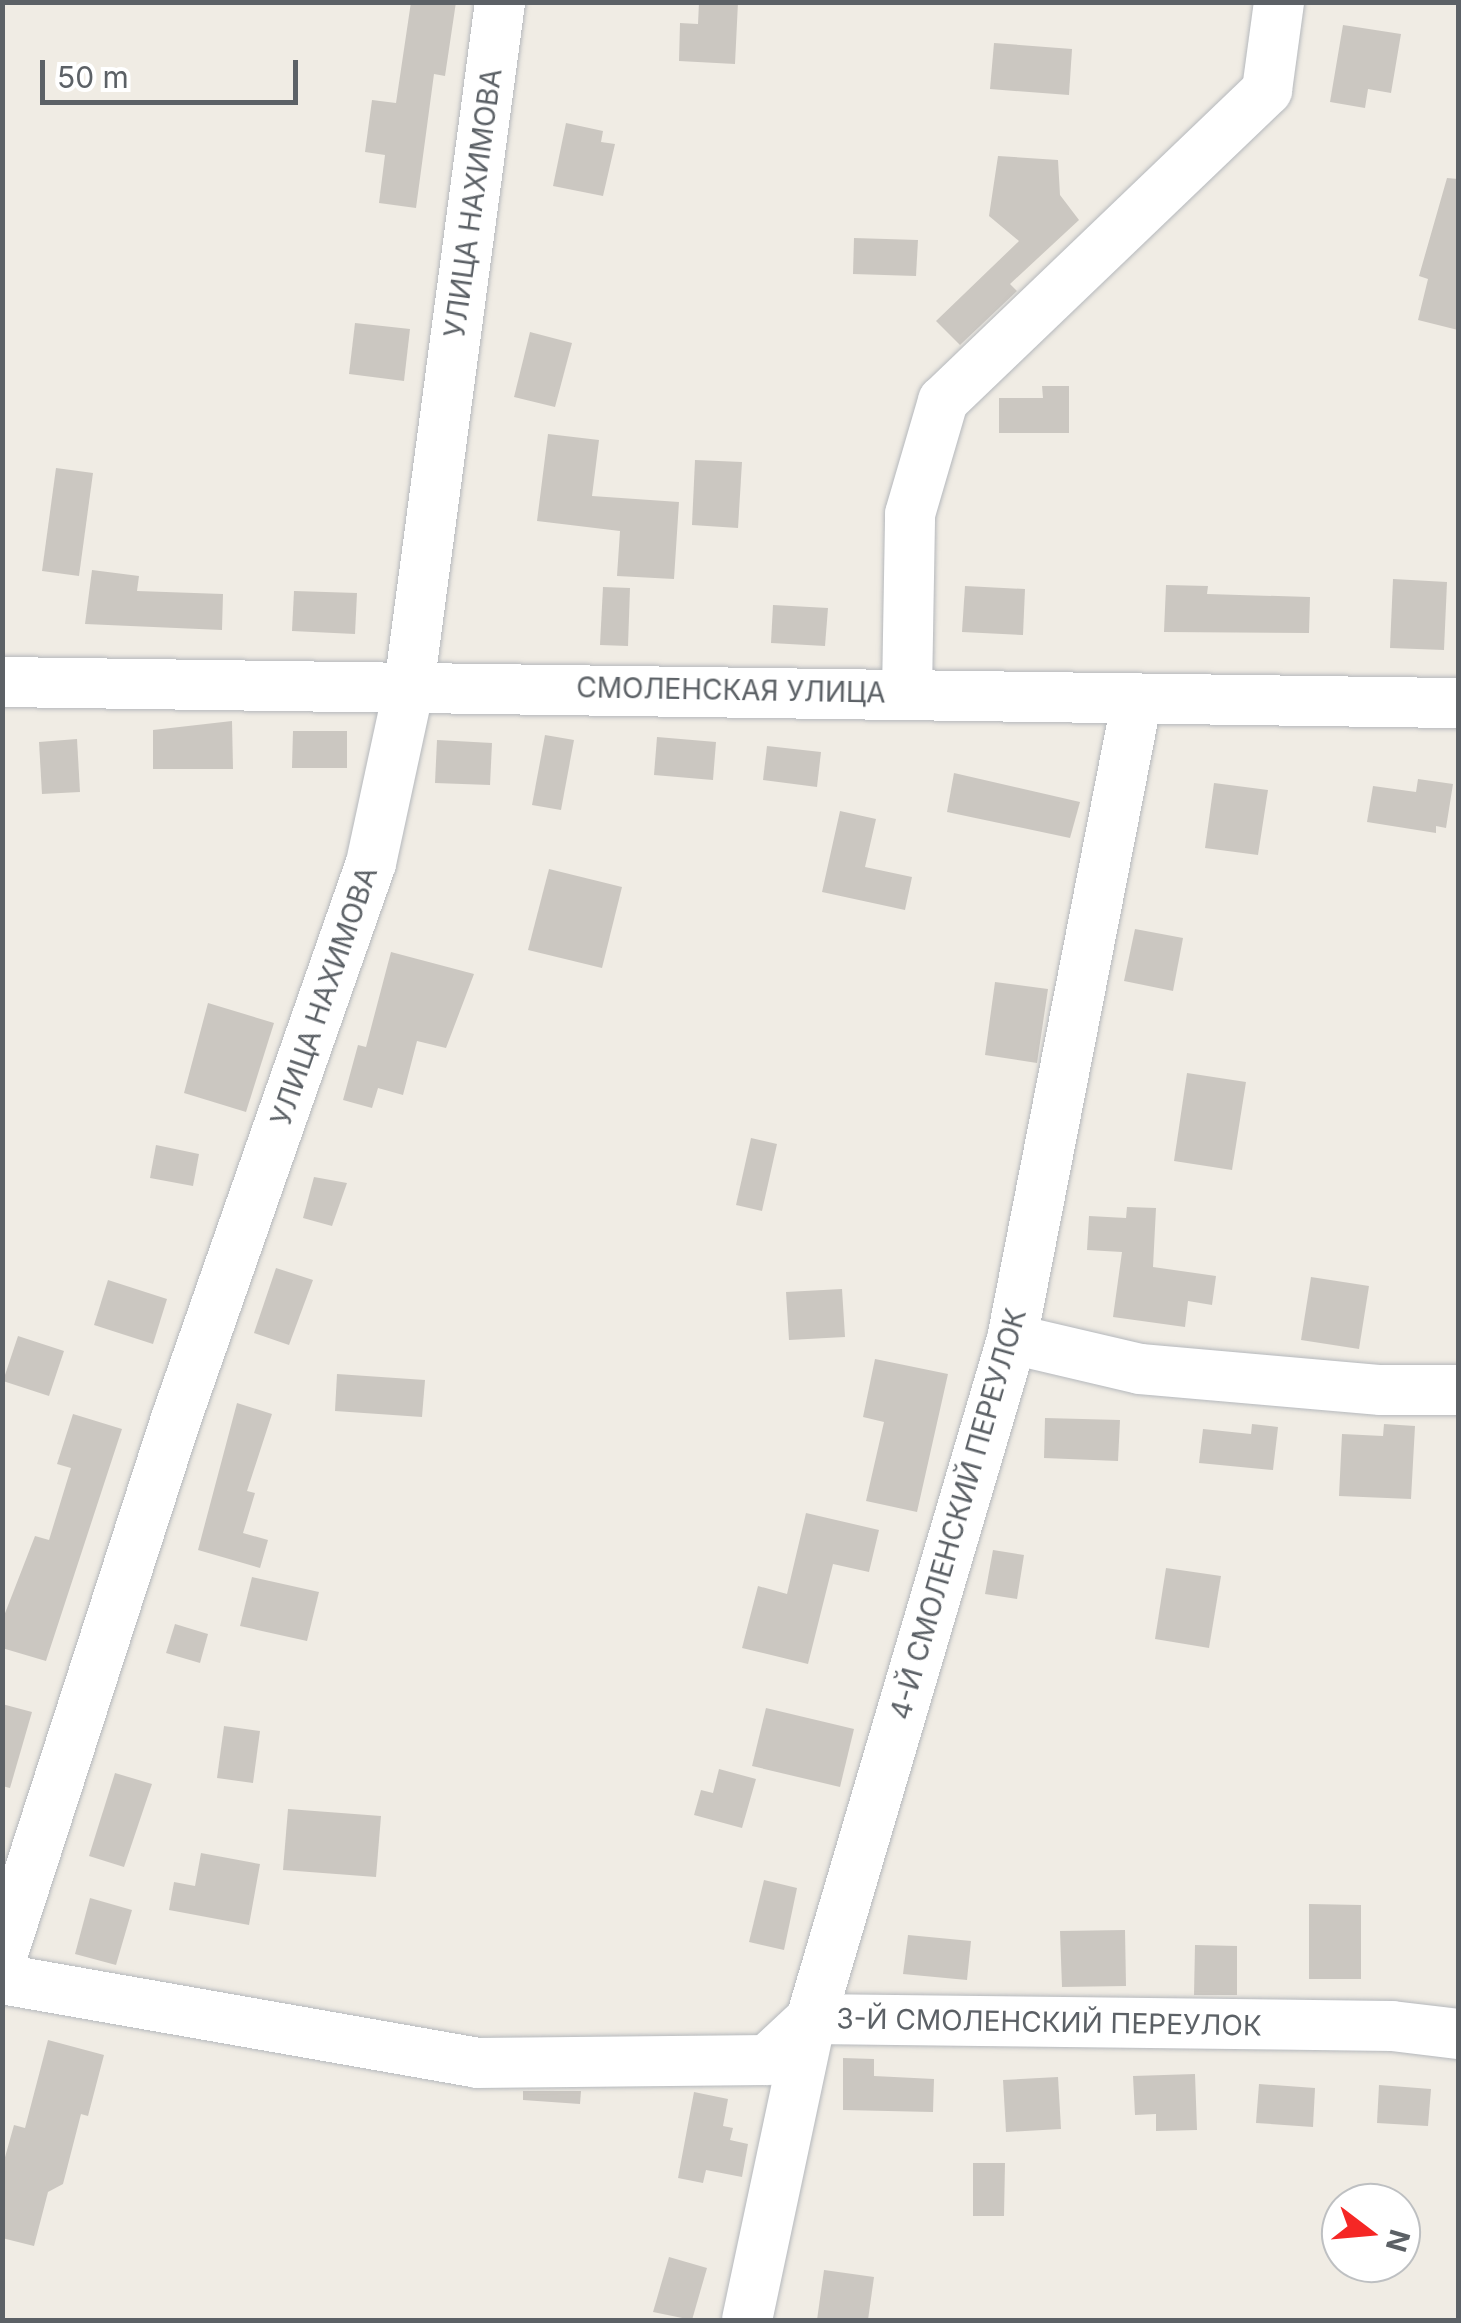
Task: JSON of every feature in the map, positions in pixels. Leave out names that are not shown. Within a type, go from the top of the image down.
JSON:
[{"type":"street","name":"УЛИЦА НАХИМОВА","points":[[2,1956],[176,1418],[371,864],[409,687],[500,2]]},
{"type":"street","points":[[907,692],[910,514],[943,401],[1267,90],[1279,2]]},
{"type":"street","name":"СМОЛЕНСКАЯ УЛИЦА","points":[[2,682],[907,692],[1458,703]]},
{"type":"street","name":"4-Й СМОЛЕНСКИЙ ПЕРЕУЛОК","points":[[746,2320],[810,2019],[1012,1339],[1137,699]]},
{"type":"street","points":[[1012,1339],[1140,1369],[1381,1390],[1458,1390]]},
{"type":"street","name":"3-Й СМОЛЕНСКИЙ ПЕРЕУЛОК","points":[[2,1979],[476,2063],[766,2060],[810,2019],[1392,2026],[1458,2034]]},
{"type":"building","points":[[411,2],[456,2],[445,76],[434,74],[416,208],[379,203],[385,155],[365,152],[372,100],[396,103]]},
{"type":"building","points":[[699,2],[738,2],[735,64],[679,61],[680,23],[698,24]]},
{"type":"building","points":[[1343,25],[1401,34],[1391,93],[1368,89],[1365,108],[1330,102]]},
{"type":"building","points":[[994,43],[1072,49],[1069,95],[990,89]]},
{"type":"building","points":[[566,123],[603,131],[601,142],[615,144],[603,196],[553,186]]},
{"type":"building","points":[[998,156],[1058,160],[1060,195],[1079,220],[1010,284],[1017,291],[960,345],[936,321],[1019,241],[989,216]]},
{"type":"building","points":[[1447,178],[1458,179],[1458,330],[1418,320],[1428,279],[1419,276]]},
{"type":"building","points":[[854,238],[918,240],[916,276],[853,274]]},
{"type":"building","points":[[355,323],[410,329],[404,381],[349,374]]},
{"type":"building","points":[[530,332],[572,343],[555,407],[514,397]]},
{"type":"building","points":[[1042,386],[1069,386],[1069,433],[999,433],[999,398],[1043,398]]},
{"type":"building","points":[[548,434],[599,440],[592,496],[679,502],[674,579],[617,576],[620,531],[537,521]]},
{"type":"building","points":[[695,460],[742,462],[738,528],[692,525]]},
{"type":"building","points":[[56,468],[93,473],[79,576],[42,571]]},
{"type":"building","points":[[92,570],[139,576],[137,591],[223,594],[222,630],[85,624]]},
{"type":"building","points":[[1393,579],[1447,582],[1444,650],[1390,648]]},
{"type":"building","points":[[1166,585],[1208,586],[1207,594],[1310,597],[1309,633],[1164,632]]},
{"type":"building","points":[[965,586],[1025,589],[1023,635],[962,632]]},
{"type":"building","points":[[603,587],[630,588],[628,646],[600,645]]},
{"type":"building","points":[[294,591],[357,593],[355,634],[292,631]]},
{"type":"building","points":[[773,605],[828,608],[825,646],[771,643]]},
{"type":"building","points":[[232,721],[233,769],[153,769],[153,730]]},
{"type":"building","points":[[293,731],[347,731],[347,768],[292,768]]},
{"type":"building","points":[[545,735],[574,740],[561,810],[532,805]]},
{"type":"building","points":[[657,737],[716,742],[713,780],[654,775]]},
{"type":"building","points":[[77,739],[80,792],[42,794],[39,742]]},
{"type":"building","points":[[437,740],[492,743],[490,785],[435,783]]},
{"type":"building","points":[[767,746],[821,752],[817,787],[763,780]]},
{"type":"building","points":[[954,773],[1080,802],[1070,838],[947,812]]},
{"type":"building","points":[[1418,779],[1453,784],[1446,828],[1436,826],[1436,833],[1367,822],[1373,786],[1416,792]]},
{"type":"building","points":[[1214,783],[1268,790],[1258,855],[1205,848]]},
{"type":"building","points":[[840,811],[876,819],[865,867],[912,877],[905,910],[822,892]]},
{"type":"building","points":[[549,869],[622,887],[602,968],[528,950]]},
{"type":"building","points":[[1135,929],[1183,938],[1173,991],[1124,981]]},
{"type":"building","points":[[391,952],[474,974],[446,1048],[417,1041],[403,1095],[378,1088],[372,1108],[343,1100],[358,1045],[366,1047]]},
{"type":"building","points":[[995,982],[1048,989],[1037,1063],[985,1055]]},
{"type":"building","points":[[208,1003],[274,1023],[246,1112],[184,1093]]},
{"type":"building","points":[[1187,1073],[1246,1082],[1232,1170],[1174,1161]]},
{"type":"building","points":[[751,1138],[777,1144],[762,1211],[736,1205]]},
{"type":"building","points":[[156,1145],[199,1154],[193,1186],[150,1178]]},
{"type":"building","points":[[314,1177],[347,1183],[332,1226],[303,1218]]},
{"type":"building","points":[[1127,1207],[1156,1208],[1153,1267],[1216,1276],[1212,1305],[1188,1301],[1185,1327],[1113,1317],[1122,1252],[1087,1250],[1089,1216],[1126,1218]]},
{"type":"building","points":[[276,1268],[313,1280],[289,1345],[254,1333]]},
{"type":"building","points":[[1311,1277],[1369,1286],[1359,1349],[1301,1340]]},
{"type":"building","points":[[108,1280],[167,1299],[153,1344],[94,1325]]},
{"type":"building","points":[[842,1289],[845,1337],[789,1340],[786,1292]]},
{"type":"building","points":[[18,1336],[64,1351],[49,1396],[3,1381]]},
{"type":"building","points":[[875,1359],[948,1374],[917,1512],[866,1501],[884,1422],[863,1417]]},
{"type":"building","points":[[337,1374],[425,1380],[422,1417],[335,1411]]},
{"type":"building","points":[[237,1403],[272,1414],[247,1491],[255,1493],[243,1533],[268,1540],[260,1568],[198,1550]]},
{"type":"building","points":[[73,1414],[122,1429],[46,1661],[2,1648],[2,1621],[35,1536],[49,1540],[71,1468],[57,1464]]},
{"type":"building","points":[[1045,1418],[1120,1420],[1118,1461],[1044,1458]]},
{"type":"building","points":[[1252,1424],[1278,1427],[1273,1470],[1199,1463],[1203,1429],[1251,1434]]},
{"type":"building","points":[[1384,1424],[1415,1426],[1411,1499],[1339,1496],[1342,1434],[1383,1436]]},
{"type":"building","points":[[806,1513],[879,1530],[869,1572],[833,1564],[808,1664],[742,1648],[758,1586],[787,1594]]},
{"type":"building","points":[[993,1550],[1024,1555],[1017,1599],[985,1594]]},
{"type":"building","points":[[1166,1568],[1221,1576],[1209,1648],[1155,1639]]},
{"type":"building","points":[[252,1577],[319,1592],[307,1641],[240,1626]]},
{"type":"building","points":[[175,1624],[208,1634],[200,1663],[166,1653]]},
{"type":"building","points":[[2,1704],[32,1712],[10,1788],[2,1786]]},
{"type":"building","points":[[766,1708],[854,1729],[840,1787],[752,1766]]},
{"type":"building","points":[[224,1726],[260,1731],[253,1783],[217,1778]]},
{"type":"building","points":[[719,1769],[756,1779],[742,1828],[694,1815],[701,1790],[713,1793]]},
{"type":"building","points":[[115,1773],[152,1784],[124,1867],[89,1856]]},
{"type":"building","points":[[288,1809],[381,1816],[376,1877],[283,1870]]},
{"type":"building","points":[[201,1853],[260,1864],[249,1925],[169,1910],[174,1882],[195,1886]]},
{"type":"building","points":[[764,1880],[797,1888],[784,1950],[749,1942]]},
{"type":"building","points":[[90,1898],[132,1910],[116,1965],[75,1954]]},
{"type":"building","points":[[1309,1904],[1361,1905],[1361,1979],[1309,1979]]},
{"type":"building","points":[[1125,1930],[1126,1986],[1062,1987],[1060,1931]]},
{"type":"building","points":[[908,1935],[971,1941],[967,1980],[903,1974]]},
{"type":"building","points":[[1195,1945],[1237,1946],[1237,1995],[1194,1995]]},
{"type":"building","points":[[48,2040],[104,2055],[88,2116],[81,2114],[63,2184],[48,2192],[34,2246],[2,2238],[2,2168],[14,2125],[25,2128]]},
{"type":"building","points":[[843,2058],[874,2059],[874,2076],[934,2079],[933,2112],[843,2110]]},
{"type":"building","points":[[1195,2074],[1197,2130],[1156,2131],[1156,2114],[1135,2115],[1133,2076]]},
{"type":"building","points":[[1058,2077],[1061,2129],[1006,2132],[1003,2080]]},
{"type":"building","points":[[1259,2084],[1315,2088],[1313,2127],[1256,2123]]},
{"type":"building","points":[[1379,2085],[1431,2089],[1428,2126],[1377,2123]]},
{"type":"building","points":[[523,2091],[581,2091],[580,2104],[523,2100]]},
{"type":"building","points":[[694,2092],[728,2099],[723,2126],[733,2128],[730,2140],[748,2144],[742,2177],[706,2170],[703,2183],[678,2178]]},
{"type":"building","points":[[973,2163],[1005,2163],[1004,2216],[973,2216]]},
{"type":"building","points":[[669,2257],[707,2268],[692,2320],[653,2312]]},
{"type":"building","points":[[824,2270],[874,2277],[868,2320],[817,2320]]}]
